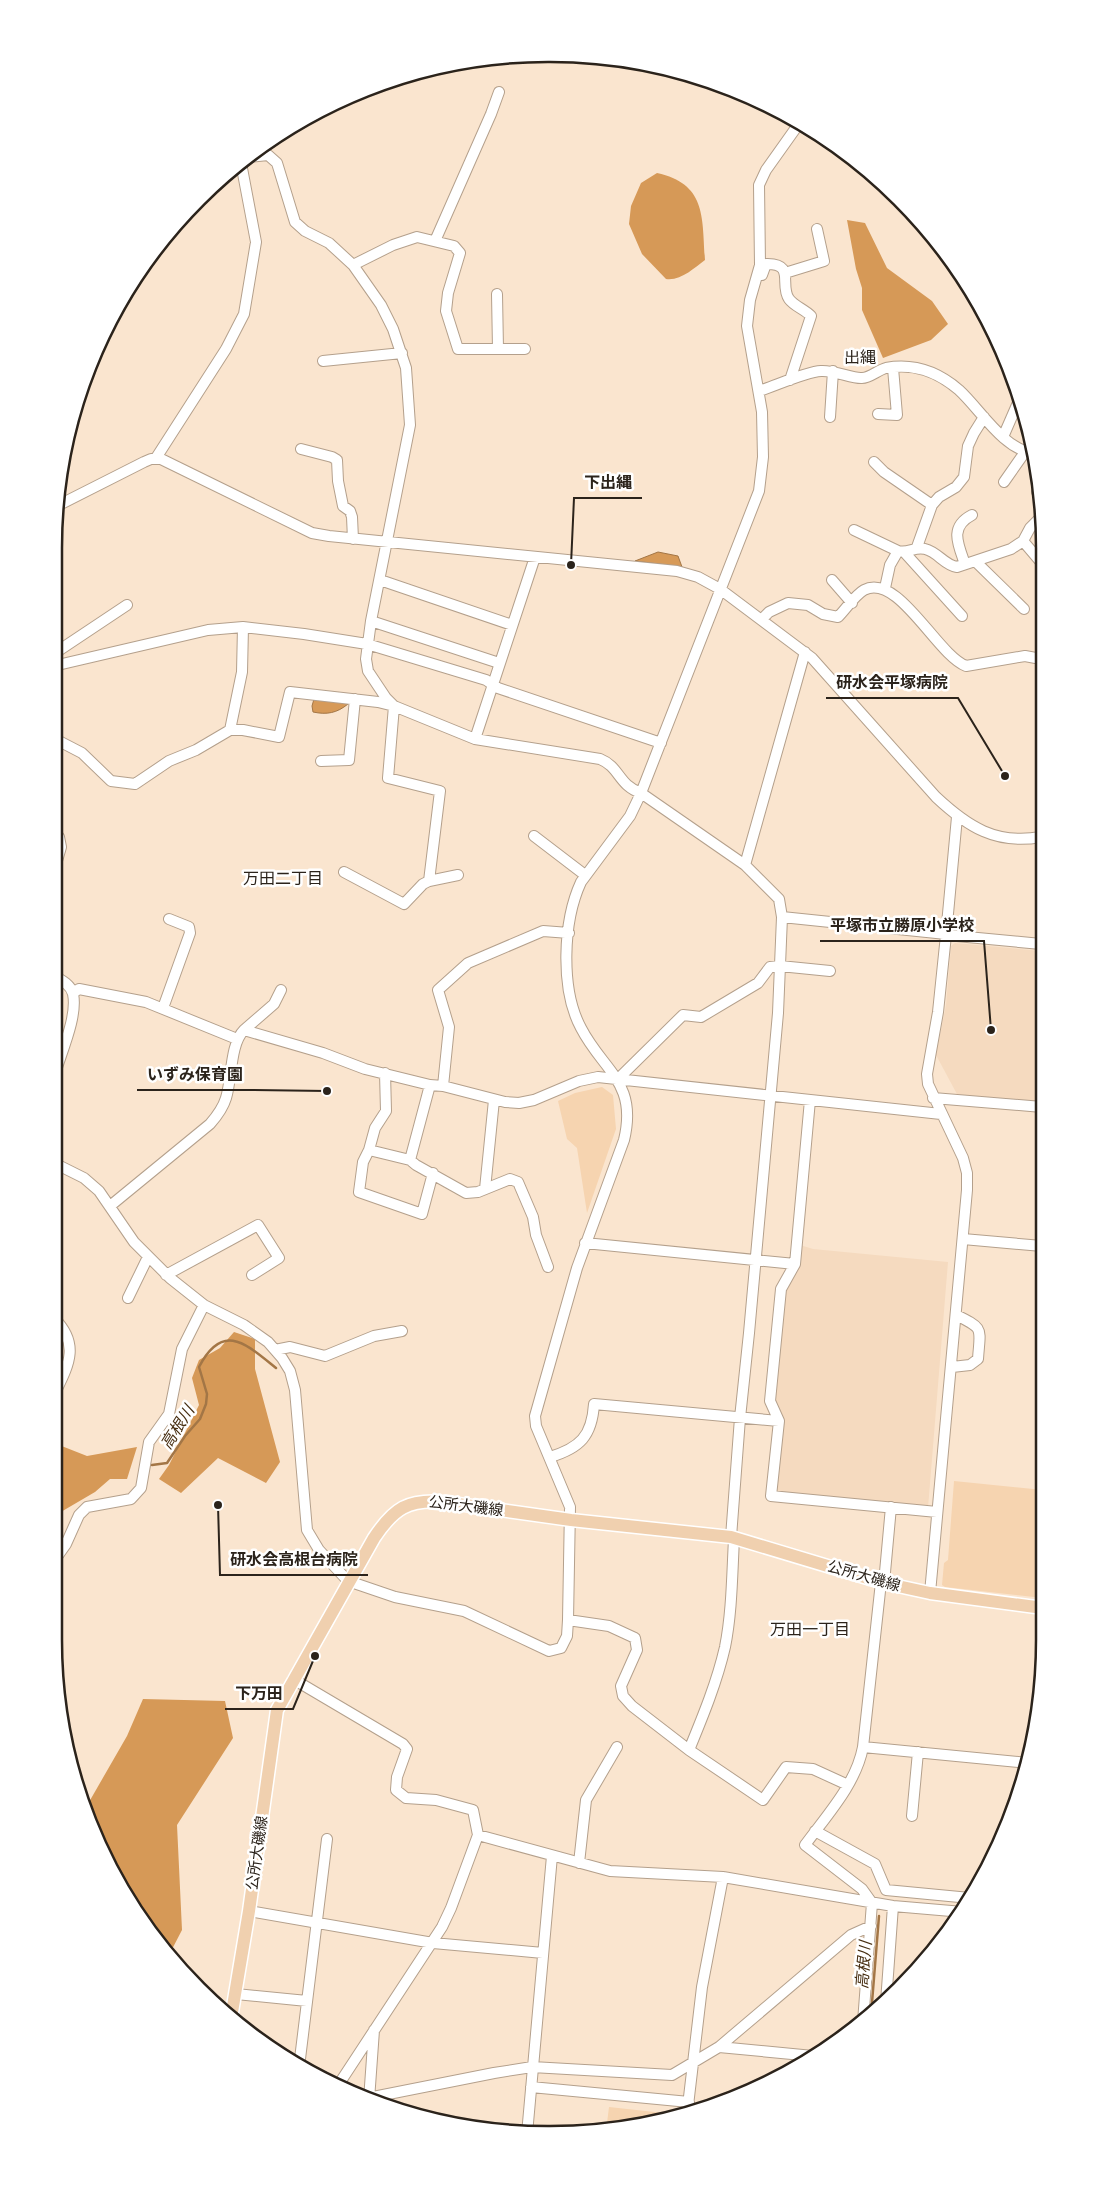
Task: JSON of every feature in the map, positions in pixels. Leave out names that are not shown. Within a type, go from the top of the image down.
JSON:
[{"type":"main road","name":"公所大磯線","points":[[233,2010],[250,1911],[277,1710],[348,1581],[383,1524],[404,1506],[424,1500],[571,1520],[733,1538],[882,1583],[930,1593],[1036,1607]]},
{"type":"street","points":[[435,241],[499,92]]},
{"type":"street","points":[[62,1167],[92,1184],[110,1206],[134,1242],[166,1275],[204,1305],[244,1325],[268,1342],[290,1371],[295,1390],[307,1530],[319,1550],[348,1581],[395,1597],[464,1611],[548,1651],[561,1648],[566,1636],[568,1620],[571,1520],[567,1497],[536,1426],[536,1416],[564,1310],[585,1243],[624,1140],[628,1123],[628,1111],[618,1079],[581,1029],[575,1015],[566,967],[569,933],[576,894],[585,875],[630,816],[641,793],[759,491],[763,457],[760,391],[747,326],[750,300],[760,265],[759,185],[766,170],[795,130]]},
{"type":"street","points":[[263,156],[268,155],[277,163],[295,222],[305,231],[329,243],[353,265],[381,305],[393,329],[406,368],[410,425],[371,621],[366,659],[368,671],[386,698],[394,706],[388,778],[440,791],[429,882]]},
{"type":"street","points":[[156,458],[226,349],[244,314],[256,242],[243,171]]},
{"type":"street","points":[[785,272],[824,262],[817,229]]},
{"type":"street","points":[[353,265],[392,246],[417,237],[454,246],[460,253],[448,293],[446,311],[458,349],[525,349]]},
{"type":"street","points":[[756,278],[762,276],[766,264],[774,264],[782,268],[785,272],[787,296],[811,316],[790,380]]},
{"type":"street","points":[[497,294],[498,349]]},
{"type":"street","points":[[323,361],[402,353]]},
{"type":"street","points":[[760,391],[819,371],[833,372],[861,379],[885,368],[893,368],[898,365],[915,366],[939,376],[958,390],[1003,437],[1025,451]]},
{"type":"street","points":[[878,414],[897,415],[893,368]]},
{"type":"street","points":[[830,417],[833,372]]},
{"type":"street","points":[[1003,437],[1015,410]]},
{"type":"street","points":[[917,547],[932,505],[939,497],[956,487],[964,477],[968,446],[984,417]]},
{"type":"street","points":[[301,449],[337,460],[338,481],[344,506],[350,511],[352,517],[353,539]]},
{"type":"street","points":[[1004,482],[1026,456]]},
{"type":"street","points":[[65,502],[144,462],[156,458],[165,460],[312,533],[388,543],[677,571],[698,577],[720,589],[806,652],[956,817],[982,832],[1005,838],[1024,840],[1036,838]]},
{"type":"street","points":[[874,462],[884,472],[932,505]]},
{"type":"street","points":[[964,564],[958,544],[957,531],[963,520],[972,515]]},
{"type":"street","points":[[885,588],[890,565],[901,552],[917,547],[934,551],[950,566],[964,564],[1011,549],[1023,541],[1034,524]]},
{"type":"street","points":[[854,530],[901,552],[962,616]]},
{"type":"street","points":[[1023,541],[1036,556]]},
{"type":"street","points":[[475,739],[535,557]]},
{"type":"street","points":[[975,561],[1024,608]]},
{"type":"street","points":[[380,580],[512,625]]},
{"type":"street","points":[[832,580],[852,603]]},
{"type":"street","points":[[762,619],[769,612],[788,603],[808,605],[822,614],[838,617],[863,590],[875,586],[885,588],[930,630],[957,662],[966,666],[1026,656],[1036,658]]},
{"type":"street","points":[[62,648],[127,605]]},
{"type":"street","points":[[371,621],[499,663]]},
{"type":"street","points":[[62,664],[208,630],[243,627],[367,644],[492,683],[498,688],[661,742]]},
{"type":"street","points":[[230,730],[242,672],[243,627]]},
{"type":"street","points":[[745,865],[806,652]]},
{"type":"street","points":[[62,743],[82,753],[111,782],[126,785],[140,782],[169,762],[196,750],[230,730],[243,730],[279,737],[290,692],[355,699],[394,706],[475,739],[600,759],[607,762],[616,770],[622,782],[630,790],[641,793],[745,865],[779,899],[782,916],[778,1013],[740,1418],[729,1619],[724,1647],[709,1701],[689,1750]]},
{"type":"street","points":[[320,761],[349,760],[355,699]]},
{"type":"street","points":[[930,1593],[968,1190],[967,1173],[963,1158],[933,1098],[927,1074],[938,1012],[956,817]]},
{"type":"street","points":[[534,836],[585,875]]},
{"type":"street","points":[[344,872],[404,904],[423,884],[458,875]]},
{"type":"street","points":[[782,916],[1036,943]]},
{"type":"street","points":[[163,1008],[190,933],[189,927],[169,919]]},
{"type":"street","points":[[443,1086],[449,1027],[438,990],[468,963],[543,932],[569,933]]},
{"type":"street","points":[[618,1079],[682,1016],[701,1017],[758,983],[770,967],[780,966],[830,971]]},
{"type":"street","points":[[62,981],[68,984],[73,993],[71,1021],[62,1051]]},
{"type":"street","points":[[73,993],[79,989],[146,1002],[237,1039]]},
{"type":"street","points":[[110,1206],[210,1124],[218,1115],[226,1098],[237,1039],[244,1030],[274,1004],[281,990]]},
{"type":"street","points":[[244,1030],[323,1052],[364,1069],[430,1085],[443,1086],[494,1100],[519,1103],[534,1100],[598,1076],[941,1114]]},
{"type":"street","points":[[384,1073],[386,1111],[375,1128],[369,1150],[363,1162],[359,1192],[422,1214],[432,1173]]},
{"type":"street","points":[[410,1160],[430,1085]]},
{"type":"street","points":[[933,1098],[1036,1107]]},
{"type":"street","points":[[485,1189],[494,1100]]},
{"type":"street","points":[[810,1100],[794,1264],[781,1289],[770,1401],[778,1415],[771,1496],[937,1512]]},
{"type":"street","points":[[369,1150],[410,1160],[466,1193],[485,1189],[510,1179],[518,1182],[533,1216],[536,1235],[544,1262],[548,1267]]},
{"type":"street","points":[[166,1275],[258,1225],[278,1258],[252,1275]]},
{"type":"street","points":[[963,1239],[1036,1245]]},
{"type":"street","points":[[585,1243],[794,1264]]},
{"type":"street","points":[[128,1298],[148,1257]]},
{"type":"street","points":[[62,1550],[79,1514],[87,1507],[131,1499],[142,1488],[150,1442],[169,1414],[182,1350],[204,1305]]},
{"type":"street","points":[[952,1367],[970,1365],[978,1359],[980,1330],[976,1324],[956,1315]]},
{"type":"street","points":[[62,1328],[71,1347],[69,1360],[62,1376]]},
{"type":"street","points":[[275,1350],[290,1347],[325,1356],[374,1336],[402,1331]]},
{"type":"street","points":[[550,1457],[577,1445],[586,1436],[593,1416],[594,1404],[778,1421]]},
{"type":"street","points":[[864,2011],[872,1903],[862,1890],[804,1845],[848,1785],[860,1762],[891,1507]]},
{"type":"street","points":[[568,1620],[609,1626],[635,1638],[637,1650],[621,1686],[623,1696],[632,1706],[689,1750],[763,1800],[786,1766],[813,1769],[848,1785]]},
{"type":"street","points":[[293,1679],[403,1744],[407,1749],[397,1777],[396,1790],[406,1798],[436,1800],[473,1810],[478,1835],[452,1908],[432,1943],[342,2079]]},
{"type":"street","points":[[579,1863],[586,1800],[617,1746]]},
{"type":"street","points":[[863,1747],[1020,1762]]},
{"type":"street","points":[[912,1816],[918,1752]]},
{"type":"street","points":[[815,1831],[875,1864],[886,1890],[962,1897]]},
{"type":"street","points":[[478,1835],[610,1871],[723,1877],[872,1903],[953,1911]]},
{"type":"street","points":[[300,2058],[327,1839]]},
{"type":"street","points":[[528,2125],[552,1856]]},
{"type":"street","points":[[688,2106],[702,1986],[723,1877]]},
{"type":"street","points":[[887,1990],[893,1906]]},
{"type":"street","points":[[250,1911],[432,1943],[543,1953]]},
{"type":"street","points":[[381,2096],[494,2073],[532,2068],[672,2075],[720,2047],[851,1935],[871,1926]]},
{"type":"street","points":[[236,1994],[307,2001]]},
{"type":"street","points":[[368,2091],[374,2029]]},
{"type":"street","points":[[720,2047],[802,2055]]},
{"type":"street","points":[[531,2087],[689,2102]]},
{"type":"shaded area","points":[[657,173],[673,178],[685,185],[699,205],[702,217],[705,260],[687,273],[672,279],[666,279],[642,254],[629,224],[631,206],[641,183]]},
{"type":"shaded area","points":[[847,220],[865,223],[887,268],[932,301],[948,324],[931,340],[883,358],[862,310],[862,288],[856,269]]},
{"type":"shaded area","points":[[658,552],[678,556],[682,567],[635,561]]},
{"type":"shaded area","points":[[314,699],[347,702],[348,704],[336,711],[318,713],[313,712]]},
{"type":"shaded area","points":[[955,943],[1036,951],[1036,1103],[958,1096],[936,1055],[946,1005],[951,946]]},
{"type":"shaded area","points":[[602,1087],[613,1095],[616,1129],[587,1213],[577,1148],[567,1139],[558,1101],[575,1093]]},
{"type":"shaded area","points":[[800,1245],[813,1249],[948,1262],[928,1508],[779,1493],[775,1488],[774,1401],[783,1292],[798,1271]]},
{"type":"shaded area","points":[[234,1332],[255,1339],[255,1369],[280,1462],[266,1483],[218,1458],[181,1493],[159,1479],[169,1465],[199,1405],[192,1378],[199,1360],[220,1348]]},
{"type":"shaded area","points":[[62,1446],[87,1456],[137,1447],[127,1479],[110,1479],[95,1492],[62,1511]]},
{"type":"shaded area","points":[[954,1481],[1036,1489],[1036,1597],[945,1587],[942,1585],[944,1563],[948,1560]]},
{"type":"shaded area","points":[[143,1699],[225,1701],[233,1738],[177,1825],[182,1930],[173,1948],[144,1910],[128,1883],[113,1855],[90,1801],[127,1736]]},
{"type":"shaded area","points":[[609,2107],[662,2113],[644,2117],[607,2123]]},
{"type":"waterway","name":"高根川","points":[[152,1465],[167,1463],[185,1436],[200,1419],[206,1404],[207,1394],[199,1367],[208,1353],[217,1344],[235,1341],[245,1345],[276,1368]]},
{"type":"waterway","name":"高根川","points":[[872,2004],[879,1916]]},
{"type":"place","name":"下出縄","points":[[571,565]]},
{"type":"place","name":"研水会平塚病院","points":[[1005,776]]},
{"type":"place","name":"平塚市立勝原小学校","points":[[991,1030]]},
{"type":"place","name":"いずみ保育園","points":[[327,1091]]},
{"type":"place","name":"研水会高根台病院","points":[[218,1505]]},
{"type":"place","name":"下万田","points":[[315,1656]]},
{"type":"district","name":"出縄","points":[[860,357]]},
{"type":"district","name":"万田二丁目","points":[[283,878]]},
{"type":"district","name":"万田一丁目","points":[[810,1629]]}]
